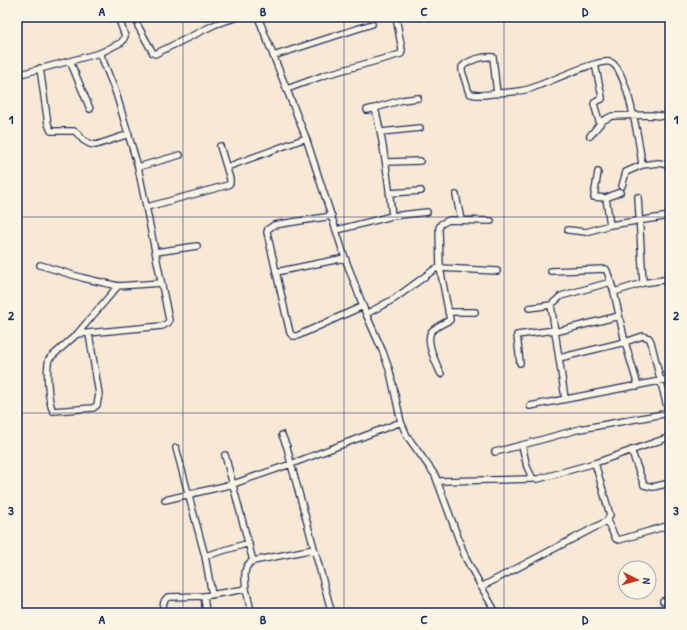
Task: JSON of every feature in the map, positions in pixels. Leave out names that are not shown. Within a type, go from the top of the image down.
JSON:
[{"type":"street","points":[[17,75],[100,53],[122,42],[125,36],[118,17]]},
{"type":"street","points":[[138,26],[155,54],[216,24],[238,17]]},
{"type":"street","points":[[258,17],[306,138],[345,258],[366,314],[383,352],[390,372],[401,422],[407,436],[438,481],[466,558],[496,613]]},
{"type":"street","points":[[286,89],[325,75],[401,54],[402,50],[396,17]]},
{"type":"street","points":[[273,56],[372,24]]},
{"type":"street","points":[[77,334],[162,326],[168,323],[169,320],[138,167],[116,93],[100,53]]},
{"type":"street","points":[[497,94],[493,57],[487,57],[465,63],[462,67],[462,71],[470,94],[497,94],[527,90],[595,64],[609,61],[616,65],[620,73],[634,116],[642,165]]},
{"type":"street","points":[[70,61],[90,109]]},
{"type":"street","points":[[595,64],[602,99],[594,104],[600,124]]},
{"type":"street","points":[[40,68],[48,124],[51,131],[74,131],[83,140],[90,144],[96,144],[129,134]]},
{"type":"street","points":[[367,110],[402,100],[418,98]]},
{"type":"street","points":[[375,108],[386,162],[392,216]]},
{"type":"street","points":[[590,136],[606,118],[612,116],[651,115],[670,117]]},
{"type":"street","points":[[381,132],[420,128]]},
{"type":"street","points":[[226,167],[306,138]]},
{"type":"street","points":[[146,207],[228,185],[230,181],[220,146]]},
{"type":"street","points":[[138,167],[180,155]]},
{"type":"street","points":[[386,162],[420,160]]},
{"type":"street","points":[[598,172],[594,197],[606,198],[621,189],[626,172],[642,165],[658,163],[670,165]]},
{"type":"street","points":[[390,193],[421,191]]},
{"type":"street","points":[[456,195],[461,220]]},
{"type":"street","points":[[638,197],[642,283]]},
{"type":"street","points":[[606,198],[610,225]]},
{"type":"street","points":[[336,230],[392,216],[427,212]]},
{"type":"street","points":[[332,216],[274,225],[268,229],[267,232],[290,333],[293,336],[297,336],[363,306]]},
{"type":"street","points":[[568,230],[586,232],[610,225],[640,222],[670,216]]},
{"type":"street","points":[[441,374],[434,360],[430,345],[430,335],[432,331],[450,320],[440,268],[438,237],[441,224],[449,220],[491,221]]},
{"type":"street","points":[[156,252],[197,246]]},
{"type":"street","points":[[276,272],[345,258]]},
{"type":"street","points":[[40,265],[83,278],[118,286],[161,283]]},
{"type":"street","points":[[366,314],[394,299],[430,272],[440,268],[497,270]]},
{"type":"street","points":[[551,271],[606,269],[614,292],[625,342],[638,386]]},
{"type":"street","points":[[614,292],[642,283],[670,279]]},
{"type":"street","points":[[529,308],[551,305],[561,296],[611,282]]},
{"type":"street","points":[[89,334],[99,394],[97,405],[93,408],[53,410],[51,409],[50,400],[48,362],[50,357],[77,334],[118,286]]},
{"type":"street","points":[[551,305],[565,398]]},
{"type":"street","points":[[448,312],[475,312]]},
{"type":"street","points":[[520,363],[517,335],[555,331],[619,316]]},
{"type":"street","points":[[495,452],[580,429],[669,416],[649,338],[643,336],[625,342],[559,358]]},
{"type":"street","points":[[530,406],[565,398],[670,379]]},
{"type":"street","points":[[165,500],[233,484],[291,464],[401,422]]},
{"type":"street","points":[[282,435],[287,446],[331,610]]},
{"type":"street","points":[[438,481],[538,479],[595,463],[670,437]]},
{"type":"street","points":[[522,445],[527,467],[533,479]]},
{"type":"street","points":[[176,448],[205,556],[212,595]]},
{"type":"street","points":[[631,450],[644,485],[653,487],[670,483]]},
{"type":"street","points":[[225,455],[254,561]]},
{"type":"street","points":[[481,587],[607,521],[610,515],[595,463]]},
{"type":"street","points":[[607,521],[616,539],[619,540],[670,525]]},
{"type":"street","points":[[205,556],[249,543]]},
{"type":"street","points":[[250,607],[246,589],[245,569],[248,563],[314,549]]},
{"type":"street","points":[[164,613],[164,603],[168,597],[204,596],[246,589]]},
{"type":"street","points":[[204,596],[206,613]]},
{"type":"street","points":[[663,601],[670,599]]}]
